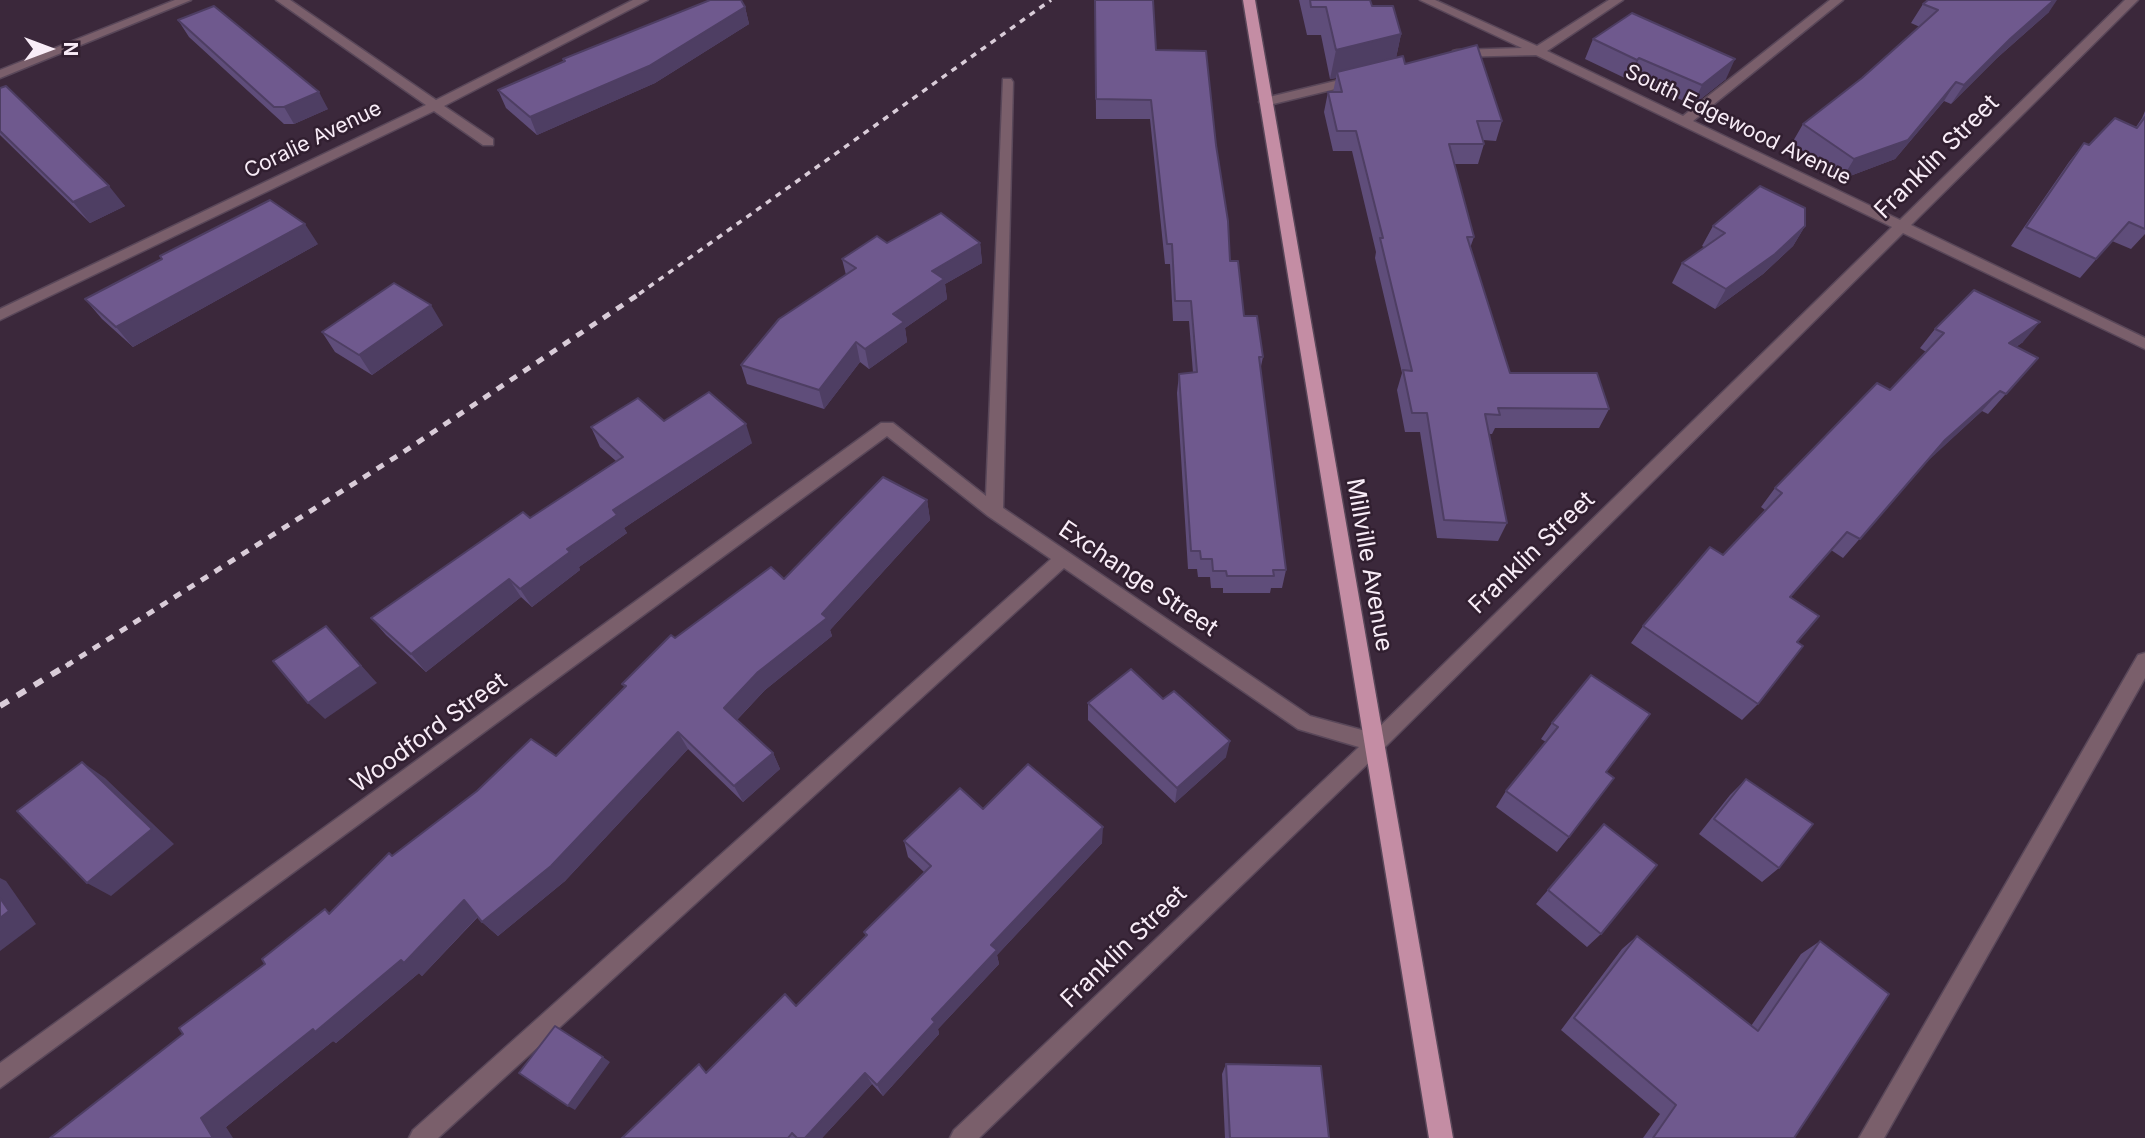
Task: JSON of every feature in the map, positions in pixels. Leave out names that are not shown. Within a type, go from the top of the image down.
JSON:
[{"type":"main road","name":"Millville Avenue","points":[[1249,0],[1292,269],[1376,743],[1441,1138]]},
{"type":"street","points":[[0,74],[185,0]]},
{"type":"street","points":[[282,0],[488,142]]},
{"type":"street","name":"Coralie Avenue","points":[[0,315],[434,106],[642,0]]},
{"type":"street","name":"South Edgewood Avenue","points":[[1426,0],[1538,51],[2145,344]]},
{"type":"street","points":[[1440,58],[1466,52],[1538,51],[1617,0]]},
{"type":"street","points":[[1684,122],[1837,0]]},
{"type":"street","name":"Franklin Street","points":[[962,1138],[986,1126],[1902,229],[2132,0]]},
{"type":"street","points":[[1265,102],[1364,77]]},
{"type":"street","points":[[995,511],[1007,82]]},
{"type":"street","name":"Exchange Street","points":[[887,427],[995,511],[1305,723],[1376,743]]},
{"type":"street","name":"Woodford Street","points":[[0,1077],[887,427]]},
{"type":"street","points":[[421,1138],[1063,558]]},
{"type":"street","points":[[1871,1138],[2145,661]]},
{"type":"building","points":[[710,0],[741,0],[745,7],[649,66],[530,117],[498,90],[565,61],[563,59]]},
{"type":"building","points":[[1095,0],[1153,0],[1156,50],[1206,51],[1216,145],[1228,221],[1230,261],[1238,261],[1244,316],[1257,316],[1263,357],[1259,357],[1286,570],[1273,570],[1274,576],[1227,576],[1226,571],[1213,571],[1212,559],[1201,559],[1200,551],[1191,551],[1179,374],[1197,372],[1191,301],[1175,301],[1172,244],[1167,244],[1151,100],[1096,99]]},
{"type":"building","points":[[1310,0],[1370,0],[1372,6],[1393,6],[1401,34],[1336,50],[1326,7],[1311,7]]},
{"type":"building","points":[[1928,0],[2054,0],[1964,85],[1956,82],[1908,140],[1854,159],[1803,124],[1862,78],[1938,10],[1923,4]]},
{"type":"building","points":[[214,6],[319,92],[284,107],[274,107],[178,20]]},
{"type":"building","points":[[1632,13],[1735,59],[1702,85],[1639,58],[1637,60],[1593,39]]},
{"type":"building","points":[[1477,45],[1502,121],[1477,121],[1484,144],[1449,144],[1474,237],[1467,237],[1510,373],[1597,373],[1609,409],[1498,408],[1500,415],[1485,414],[1507,523],[1444,520],[1427,413],[1412,413],[1403,370],[1412,371],[1356,131],[1337,131],[1328,92],[1342,92],[1337,72],[1403,56],[1405,64]]},
{"type":"building","points":[[6,86],[109,186],[73,202],[0,131],[0,88]]},
{"type":"building","points":[[2145,117],[2145,229],[2129,222],[2096,259],[2026,227],[2084,143],[2089,145],[2115,118],[2137,128]]},
{"type":"building","points":[[1760,186],[1805,208],[1805,226],[1775,254],[1726,289],[1682,263],[1725,233],[1713,226]]},
{"type":"building","points":[[270,200],[305,224],[116,327],[85,299],[162,259],[160,256]]},
{"type":"building","points":[[941,213],[980,243],[932,271],[944,279],[893,314],[904,322],[865,349],[856,342],[819,390],[741,365],[779,319],[856,268],[842,259],[877,236],[887,243]]},
{"type":"building","points":[[394,283],[431,305],[359,355],[322,332]]},
{"type":"building","points":[[1974,290],[2040,322],[2009,343],[2038,358],[2006,394],[2000,391],[1945,440],[1860,539],[1847,532],[1790,597],[1819,616],[1797,642],[1803,646],[1758,704],[1643,626],[1710,547],[1723,555],[1782,493],[1775,488],[1877,383],[1890,390],[1944,333],[1935,329]]},
{"type":"building","points":[[709,392],[746,424],[613,510],[617,515],[567,549],[570,552],[520,589],[509,579],[411,654],[371,618],[523,512],[530,518],[623,457],[591,427],[638,398],[664,421]]},
{"type":"building","points":[[883,477],[927,500],[822,614],[827,618],[758,672],[724,708],[773,753],[734,786],[678,732],[551,866],[482,922],[464,900],[404,963],[401,960],[315,1032],[313,1029],[201,1118],[213,1138],[50,1138],[183,1034],[179,1028],[265,964],[262,959],[325,909],[329,914],[389,853],[392,856],[477,791],[531,739],[556,756],[626,686],[622,684],[671,635],[675,638],[771,567],[784,579]]},
{"type":"building","points":[[326,626],[361,666],[308,703],[273,661]]},
{"type":"building","points":[[1131,669],[1163,699],[1174,691],[1230,741],[1177,788],[1088,703]]},
{"type":"building","points":[[1591,675],[1650,714],[1606,772],[1614,778],[1569,837],[1506,791],[1558,727],[1552,723]]},
{"type":"building","points":[[82,762],[152,829],[87,883],[17,811]]},
{"type":"building","points":[[1028,764],[1103,827],[991,945],[997,950],[932,1019],[935,1022],[877,1085],[865,1073],[805,1138],[797,1138],[792,1133],[788,1138],[622,1138],[699,1064],[706,1073],[785,994],[796,1006],[867,935],[864,932],[931,866],[904,841],[960,788],[983,809]]},
{"type":"building","points":[[1746,779],[1813,824],[1779,868],[1714,819]]},
{"type":"building","points":[[1604,824],[1657,865],[1601,934],[1548,890]]},
{"type":"building","points":[[0,898],[9,911],[0,918]]},
{"type":"building","points":[[1637,936],[1758,1031],[1820,941],[1889,994],[1794,1138],[1653,1138],[1676,1105],[1574,1018]]},
{"type":"building","points":[[555,1026],[603,1057],[568,1106],[519,1073]]},
{"type":"building","points":[[1226,1064],[1321,1066],[1329,1138],[1230,1138]]},
{"type":"railway","points":[[639,294],[1051,0]]},
{"type":"railway","points":[[66,666],[402,453],[642,292]]},
{"type":"railway","points":[[0,706],[69,664]]}]
